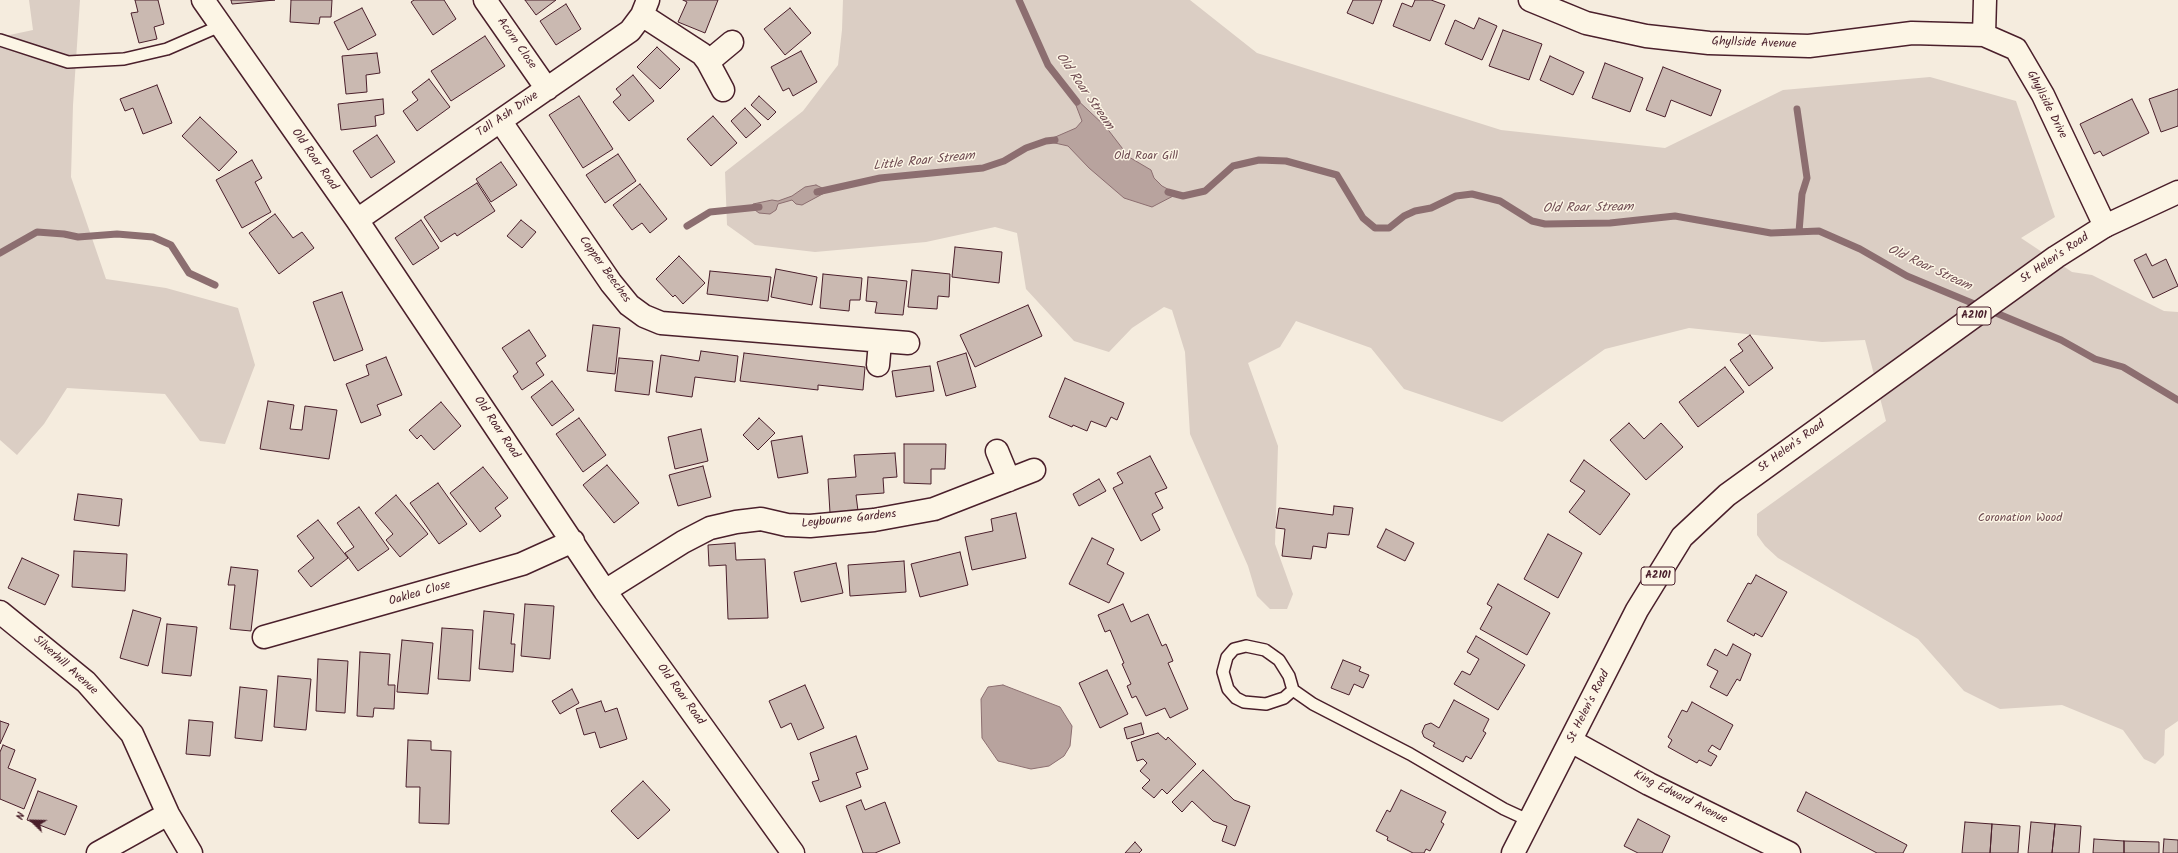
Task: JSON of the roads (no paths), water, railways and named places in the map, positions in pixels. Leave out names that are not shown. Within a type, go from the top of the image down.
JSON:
[{"type":"street","name":"Old Roar Road","points":[[203,0],[357,220],[605,591],[793,853]]},
{"type":"street","name":"Acorn Close","points":[[485,0],[547,89]]},
{"type":"street","name":"Ghyllside Avenue","points":[[1530,0],[1586,23],[1646,36],[1709,43],[1809,46],[1912,34],[1984,35]]},
{"type":"street","points":[[1984,35],[1985,0]]},
{"type":"street","name":"Tall Ash Drive","points":[[357,220],[630,32],[645,8]]},
{"type":"street","points":[[645,8],[708,62],[723,90]]},
{"type":"street","name":"Ghyllside Drive","points":[[1984,35],[2016,49],[2042,95],[2105,226]]},
{"type":"street","points":[[708,62],[732,42]]},
{"type":"street","name":"Copper Beeches","points":[[501,122],[611,283],[629,305],[644,316],[661,323],[880,342],[908,343]]},
{"type":"street","name":"St Helen's Road","points":[[1513,853],[1572,741],[1637,610],[1682,537],[1727,495],[2056,257],[2105,226],[2178,192]]},
{"type":"street","points":[[878,365],[880,342]]},
{"type":"street","points":[[997,451],[1009,480]]},
{"type":"street","name":"Leybourne Gardens","points":[[605,591],[683,542],[710,528],[736,522],[761,519],[787,524],[810,526],[874,520],[934,509],[1034,470]]},
{"type":"street","name":"Oaklea Close","points":[[264,637],[522,564],[573,541]]},
{"type":"street","name":"Silverhill Avenue","points":[[0,612],[86,682],[132,734],[168,814],[191,853]]},
{"type":"street","name":"King Edward Avenue","points":[[1572,741],[1649,784],[1789,853]]},
{"type":"street","points":[[98,853],[168,814]]},
{"type":"lane","points":[[0,40],[68,62],[124,60],[167,49],[220,26]]},
{"type":"lane","points":[[1292,690],[1284,698],[1266,704],[1244,702],[1236,698],[1228,689],[1223,672],[1227,657],[1234,649],[1246,646],[1265,650],[1279,660],[1289,676],[1292,690],[1313,704],[1410,754],[1504,809],[1530,821]]},
{"type":"waterway","name":"Old Roar Stream","points":[[1019,0],[1048,65],[1077,102]]},
{"type":"waterway","points":[[1797,109],[1807,178],[1802,194],[1799,232]]},
{"type":"waterway","name":"Little Roar Stream","points":[[817,192],[880,178],[983,168],[1004,161],[1026,148],[1046,141],[1055,140]]},
{"type":"waterway","name":"Old Roar Stream","points":[[1168,192],[1183,196],[1205,191],[1233,166],[1259,160],[1286,161],[1337,175],[1363,218],[1375,228],[1389,228],[1404,216],[1415,211],[1431,208],[1456,196],[1472,194],[1500,201],[1532,221],[1545,224],[1610,223],[1675,216],[1771,233],[1819,231],[1860,249],[1907,276],[2061,340],[2095,359],[2123,367],[2178,400]]},
{"type":"waterway","points":[[687,226],[710,212],[759,207]]},
{"type":"waterway","points":[[0,253],[37,232],[64,234],[78,237],[117,234],[153,237],[171,245],[189,273],[215,285]]},
{"type":"park label","name":"Old Roar Gill","points":[[1146,157]]},
{"type":"park label","name":"Coronation Wood","points":[[2020,519]]}]
